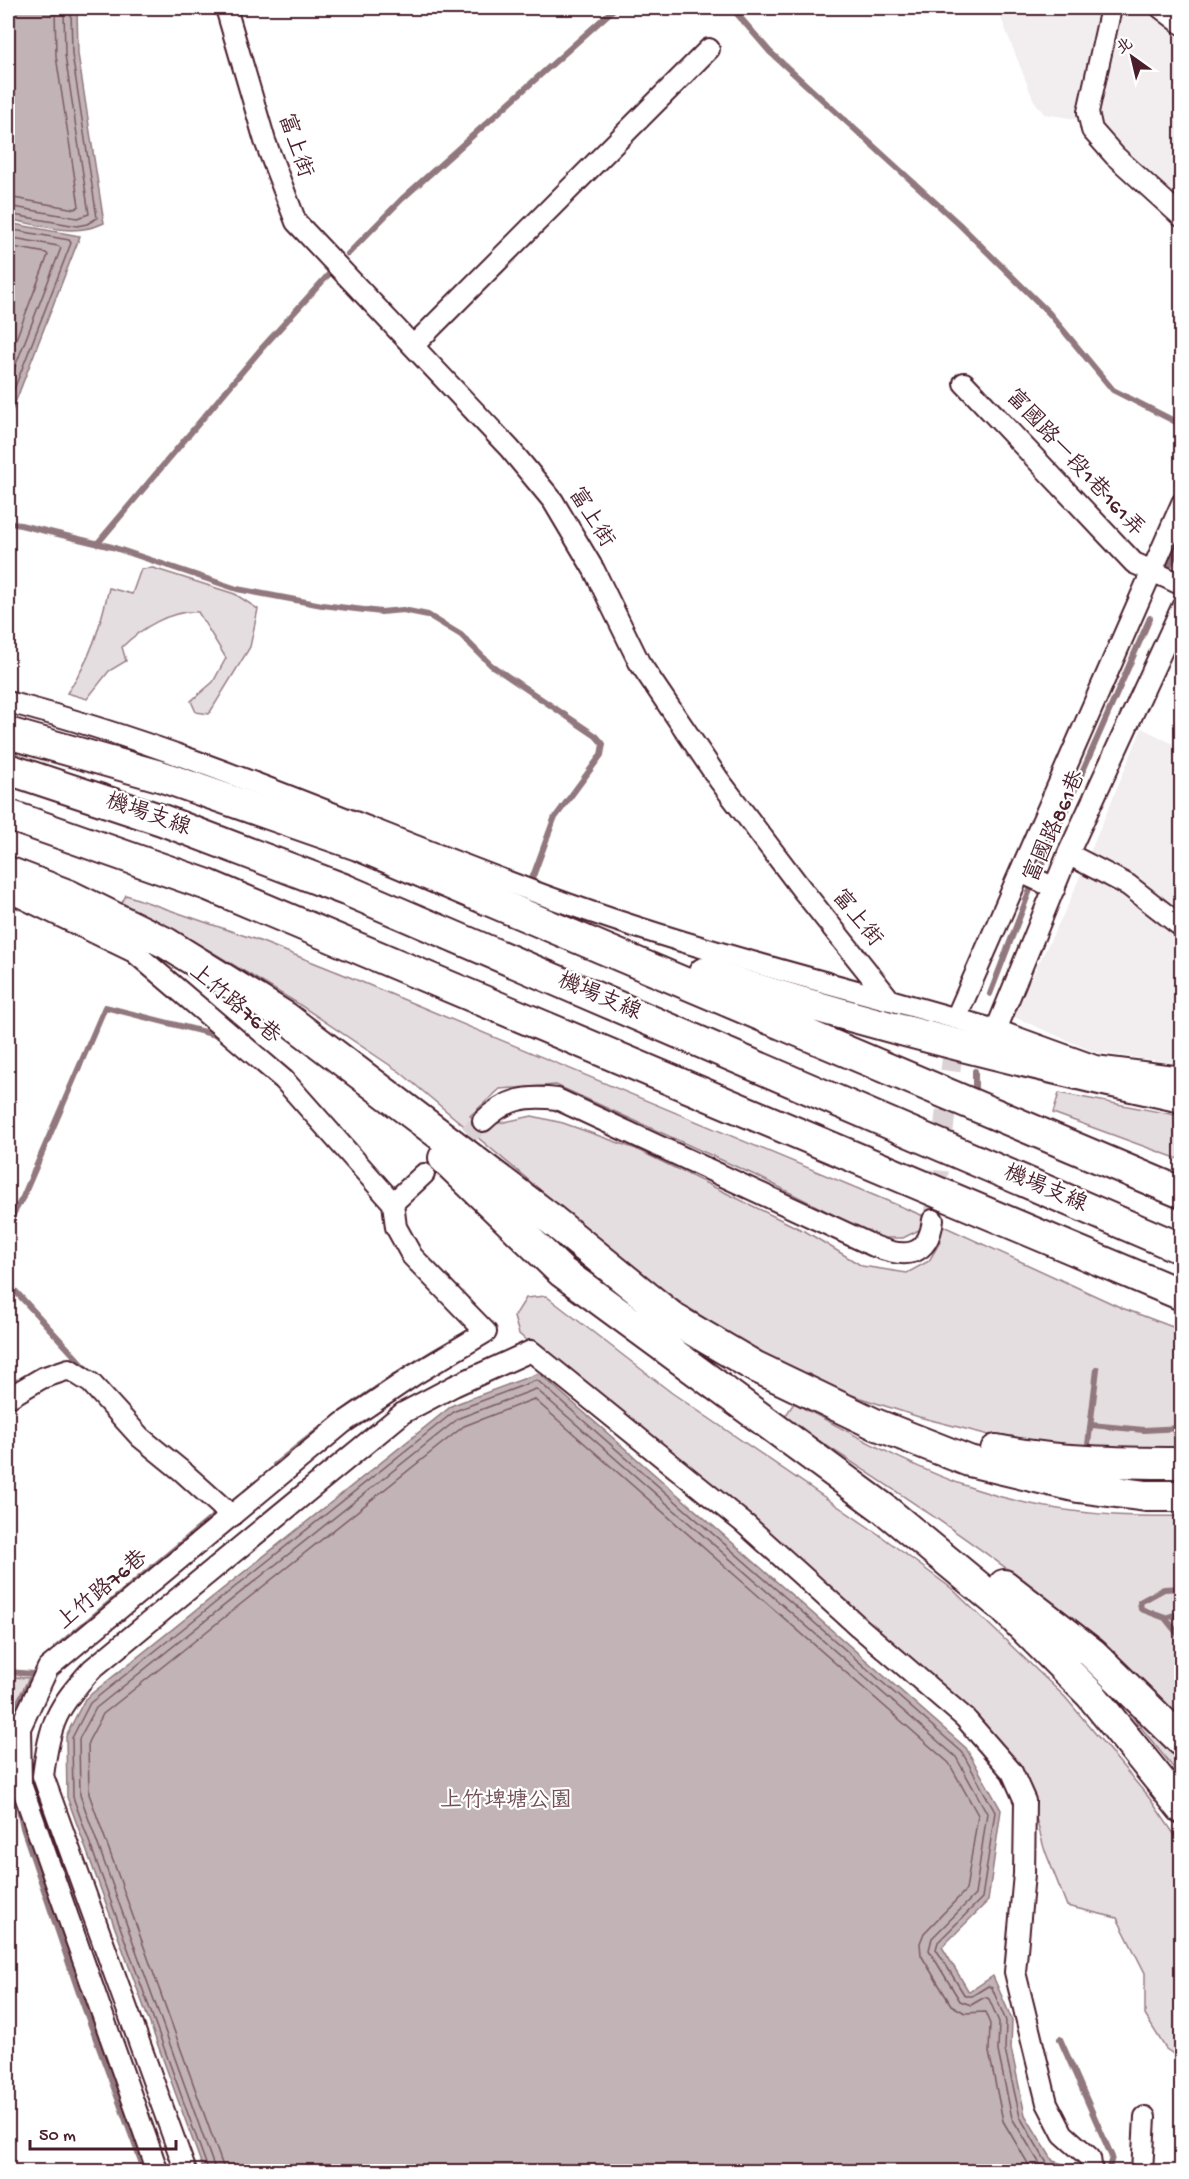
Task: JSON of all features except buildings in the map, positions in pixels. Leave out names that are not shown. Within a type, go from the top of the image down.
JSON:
[{"type":"highway","points":[[8,733],[163,777],[358,845],[1182,1193]]},
{"type":"highway","name":"機場支線","points":[[8,769],[162,820],[346,890],[1182,1249]]},
{"type":"highway","name":"機場支線","points":[[8,815],[208,885],[1182,1295]]},
{"type":"highway","points":[[8,872],[68,895],[166,944],[285,1017],[547,1216],[674,1318],[765,1371],[875,1424],[969,1461],[1018,1475],[1078,1487],[1146,1496],[1182,1496]]},
{"type":"highway","points":[[541,922],[890,1028],[1041,1067],[1182,1097]]},
{"type":"highway","points":[[349,1067],[562,1272],[883,1508],[1003,1607],[1064,1666],[1104,1710],[1182,1808]]},
{"type":"highway","points":[[985,1110],[1182,1172]]},
{"type":"highway","points":[[875,1424],[1031,1457],[1114,1463],[1182,1463]]},
{"type":"highway","points":[[883,1508],[980,1567],[1092,1653],[1182,1741]]},
{"type":"street","name":"富上街","points":[[226,8],[266,141],[296,222],[510,449],[553,501],[594,570],[639,662],[652,682],[719,780],[890,1000]]},
{"type":"street","points":[[1111,8],[1088,112],[1092,130],[1115,156],[1182,217]]},
{"type":"street","points":[[1161,8],[1182,24]]},
{"type":"street","points":[[413,346],[709,48]]},
{"type":"street","name":"富國路一段1巷161弄","points":[[964,383],[1134,563],[1152,571],[1182,503]]},
{"type":"street","points":[[956,1018],[1152,571],[1182,585]]},
{"type":"street","name":"富國路861巷","points":[[996,1030],[1068,854],[1182,607]]},
{"type":"street","points":[[8,702],[78,720],[182,756],[529,890],[698,947],[956,1018],[1095,1066],[1182,1077]]},
{"type":"street","points":[[1068,854],[1128,885],[1182,927]]},
{"type":"street","points":[[1020,872],[1055,888]]},
{"type":"street","name":"上竹路76巷","points":[[8,891],[134,952],[284,1080],[393,1203],[396,1227],[412,1256],[486,1332],[414,1375],[343,1424],[48,1668],[14,1737],[21,1784],[158,2172]]},
{"type":"street","points":[[483,1120],[502,1104],[514,1099],[541,1097],[565,1102],[874,1246],[892,1252],[914,1252],[923,1248],[931,1235],[933,1220]]},
{"type":"street","points":[[393,1203],[424,1174]]},
{"type":"street","points":[[186,2172],[44,1776],[49,1733],[66,1698],[92,1669],[403,1413],[454,1386],[531,1351],[745,1524],[858,1627],[965,1718],[1012,1772],[1025,1802],[1024,1874],[1015,1972],[1047,2103],[1063,2134],[1090,2158],[1092,2172]]},
{"type":"street","points":[[8,1398],[42,1378],[69,1369],[91,1383],[140,1437],[232,1516]]},
{"type":"street","points":[[1142,2172],[1146,2117]]},
{"type":"shaded area","points":[[997,8],[1181,8],[1181,204],[1123,156],[1096,122],[1044,114],[1033,99]]},
{"type":"shaded area","points":[[153,568],[235,594],[258,609],[250,647],[209,714],[196,712],[191,701],[213,682],[226,658],[198,612],[167,617],[138,633],[122,647],[126,661],[109,671],[87,699],[67,693],[88,655],[109,588],[132,594],[141,569]]},
{"type":"shaded area","points":[[1142,728],[1181,748],[1181,1064],[1094,1052],[1012,1016],[1068,905]]},
{"type":"shaded area","points":[[126,895],[257,940],[340,973],[926,1217],[923,1228],[903,1238],[879,1238],[759,1177],[556,1085],[500,1089],[470,1116],[486,1126],[532,1116],[563,1123],[636,1149],[808,1233],[862,1266],[907,1273],[929,1261],[940,1242],[935,1233],[939,1224],[1122,1308],[1181,1330],[1181,1451],[1084,1451],[993,1436],[919,1417],[839,1391],[755,1351],[652,1284],[400,1072],[297,1003],[212,952],[122,903]]},
{"type":"shaded area","points":[[1059,1093],[1181,1116],[1181,1160],[1053,1113]]},
{"type":"shaded area","points":[[546,1296],[672,1393],[877,1533],[951,1588],[1065,1697],[1150,1799],[1181,1844],[1181,2059],[1166,2049],[1145,2015],[1145,1973],[1117,1918],[1067,1906],[1044,1848],[1028,1788],[981,1726],[519,1334],[514,1317],[526,1298]]},
{"type":"shaded area","points":[[794,1403],[906,1461],[952,1481],[1000,1497],[1077,1512],[1129,1516],[1181,1516],[1181,1720],[1127,1665],[1034,1589],[929,1513],[784,1418]]},
{"type":"shaded area","points":[[8,1677],[29,1678],[15,1704],[9,1723]]},
{"type":"shaded area","points":[[1130,1714],[1181,1760],[1181,1777]]},
{"type":"water","points":[[12,8],[77,8],[78,54],[104,223],[80,230],[68,230],[8,219],[8,20]]},
{"type":"water","points":[[8,223],[80,236],[8,421]]},
{"type":"water","name":"上竹埤塘公園","points":[[539,1373],[966,1748],[1001,1810],[988,1901],[942,1947],[969,1992],[993,1976],[1012,2020],[1011,2048],[1025,2115],[1053,2161],[1074,2167],[1075,2171],[204,2171],[67,1797],[66,1736],[85,1699],[453,1405]]},
{"type":"waterway","points":[[348,254],[402,199],[615,8]]},
{"type":"waterway","points":[[732,8],[770,52],[959,224],[1049,313],[1113,390],[1182,425]]},
{"type":"waterway","points":[[97,544],[262,348],[330,273]]},
{"type":"waterway","points":[[8,522],[112,547],[237,589],[322,605],[381,612],[403,610],[428,615],[461,635],[491,665],[596,736],[603,744],[601,755],[554,819],[532,879]]},
{"type":"waterway","points":[[1169,567],[1182,540]]},
{"type":"waterway","points":[[1039,871],[1150,618]]},
{"type":"waterway","points":[[990,994],[1030,890]]},
{"type":"waterway","points":[[8,1223],[23,1197],[105,1007],[224,1037]]},
{"type":"waterway","points":[[975,1071],[975,1087]]},
{"type":"waterway","points":[[8,1283],[92,1375]]},
{"type":"waterway","points":[[275,1465],[364,1397],[458,1338]]},
{"type":"waterway","points":[[1087,1453],[1097,1369]]},
{"type":"waterway","points":[[1091,1425],[1144,1430],[1182,1428]]},
{"type":"waterway","points":[[56,1648],[219,1512]]},
{"type":"waterway","points":[[1165,1618],[1141,1609],[1140,1602],[1164,1589],[1182,1588]]},
{"type":"waterway","points":[[1182,1618],[1174,1615],[1165,1618],[1182,1639]]},
{"type":"waterway","points":[[8,1672],[34,1674],[14,1720]]},
{"type":"waterway","points":[[9,1742],[11,1766]]},
{"type":"waterway","points":[[17,1799],[23,1828],[79,1993],[145,2172]]},
{"type":"waterway","points":[[1060,2039],[1112,2157],[1108,2172]]},
{"type":"tunnel","points":[[933,1220],[955,1032]]},
{"type":"tunnel","points":[[446,1154],[483,1121]]}]
